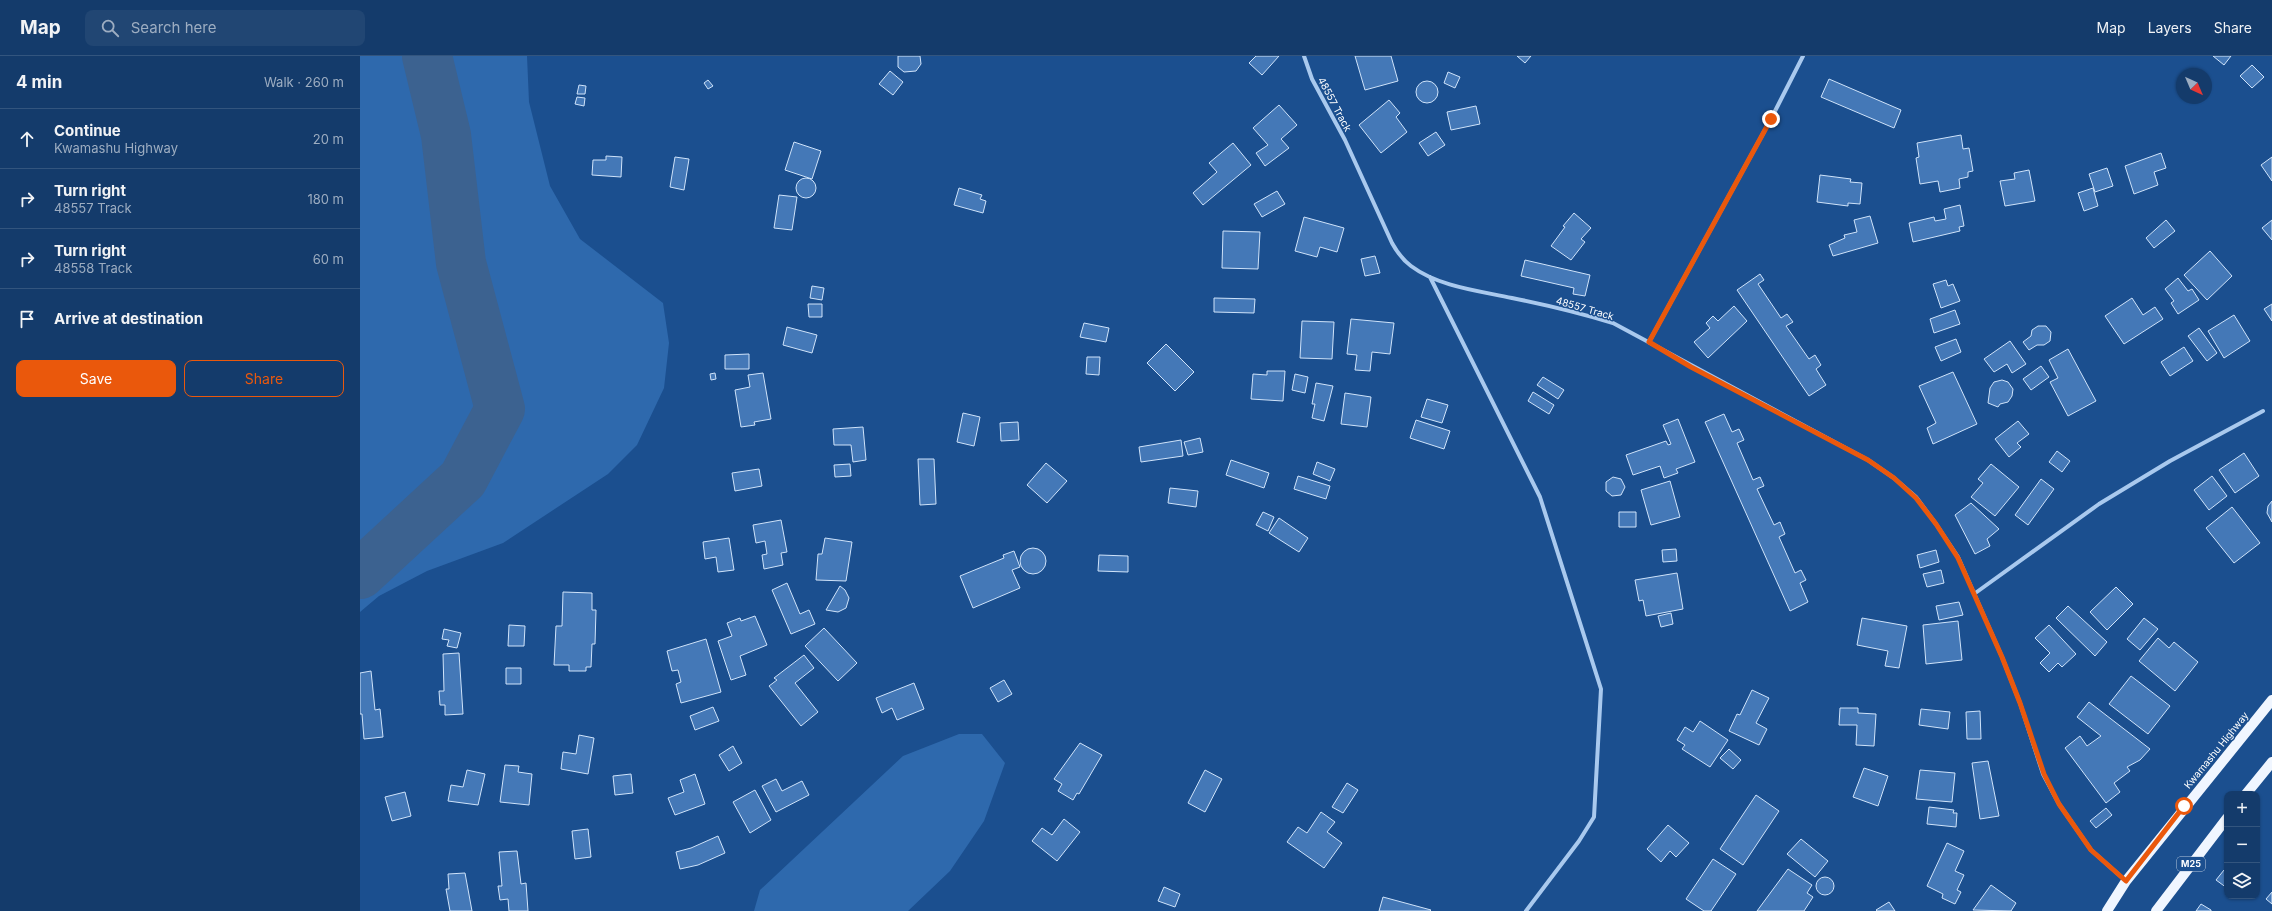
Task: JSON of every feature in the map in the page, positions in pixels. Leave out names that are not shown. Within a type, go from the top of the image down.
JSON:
[{"type":"main road","name":"Kwamashu Highway","points":[[2107,911],[2126,881],[2272,700]]},
{"type":"main road","points":[[2248,791],[2272,762]]},
{"type":"main road","name":"M25","points":[[2156,911],[2224,822]]},
{"type":"street","name":"48557 Track","points":[[1304,56],[1312,79],[1345,140],[1392,243],[1400,256],[1412,267],[1430,277],[1458,286],[1574,311],[1613,323],[1691,367],[1868,460],[1894,478],[1916,498],[1936,524],[1958,558],[2020,703],[2044,774],[2059,804],[2091,850],[2126,881]]},
{"type":"street","points":[[1649,342],[1771,119],[1803,56]]},
{"type":"street","points":[[1430,277],[1540,497],[1601,689],[1594,817],[1579,841],[1526,911]]},
{"type":"street","points":[[1974,594],[2100,504],[2170,461],[2263,411]]},
{"type":"shaded area","points":[[360,56],[527,56],[529,102],[550,186],[580,239],[663,303],[669,343],[664,388],[637,445],[608,474],[503,543],[427,571],[379,596],[360,612]]},
{"type":"shaded area","points":[[959,734],[982,734],[1005,763],[984,821],[950,871],[908,911],[754,911],[760,890],[903,756]]},
{"type":"building","points":[[898,56],[920,56],[921,64],[916,71],[904,72],[898,67]]},
{"type":"building","points":[[1256,56],[1279,56],[1262,75],[1249,63]]},
{"type":"building","points":[[1355,56],[1391,56],[1398,81],[1365,90]]},
{"type":"building","points":[[1517,56],[1531,56],[1525,63]]},
{"type":"building","points":[[2213,56],[2231,56],[2224,65]]},
{"type":"building","points":[[2252,65],[2264,77],[2252,88],[2240,76]]},
{"type":"building","points":[[890,71],[903,82],[893,95],[879,84]]},
{"type":"building","points":[[1448,72],[1460,77],[1455,88],[1444,83]]},
{"type":"building","points":[[1829,79],[1901,110],[1894,128],[1821,97]]},
{"type":"building","points":[[708,80],[713,86],[708,89],[704,83]]},
{"type":"building","points":[[1427,81],[1431,82],[1437,88],[1437,96],[1431,102],[1427,103],[1423,102],[1417,96],[1416,92],[1417,88],[1423,82]]},
{"type":"building","points":[[579,85],[586,86],[585,94],[577,94]]},
{"type":"building","points":[[577,97],[585,98],[584,106],[575,104]]},
{"type":"building","points":[[1389,100],[1400,113],[1396,117],[1407,132],[1381,153],[1359,125]]},
{"type":"building","points":[[1279,105],[1297,125],[1281,139],[1289,148],[1265,166],[1256,153],[1268,145],[1253,128]]},
{"type":"building","points":[[1476,106],[1480,124],[1451,130],[1447,112]]},
{"type":"building","points":[[1436,132],[1445,145],[1428,156],[1419,143]]},
{"type":"building","points":[[1961,135],[1963,149],[1969,148],[1973,171],[1968,172],[1968,177],[1959,179],[1960,188],[1940,192],[1938,181],[1920,184],[1916,158],[1919,157],[1917,143]]},
{"type":"building","points":[[794,142],[821,151],[812,179],[785,170]]},
{"type":"building","points":[[1233,143],[1251,165],[1203,205],[1193,193],[1217,172],[1209,163]]},
{"type":"building","points":[[2161,153],[2166,168],[2154,172],[2158,185],[2134,194],[2125,166]]},
{"type":"building","points":[[606,156],[622,157],[621,177],[592,175],[593,160],[606,160]]},
{"type":"building","points":[[675,157],[689,159],[684,190],[670,187]]},
{"type":"building","points":[[2272,157],[2272,181],[2261,165]]},
{"type":"building","points":[[2107,168],[2113,186],[2095,192],[2089,174]]},
{"type":"building","points":[[2029,170],[2035,201],[2005,206],[2000,181],[2015,179],[2014,173]]},
{"type":"building","points":[[1820,175],[1851,179],[1850,182],[1862,183],[1860,204],[1848,203],[1848,206],[1817,202]]},
{"type":"building","points":[[802,178],[810,178],[816,184],[816,192],[810,198],[802,198],[796,192],[796,184]]},
{"type":"building","points":[[959,188],[982,195],[980,199],[986,201],[983,213],[954,205]]},
{"type":"building","points":[[2093,188],[2098,206],[2084,211],[2078,193]]},
{"type":"building","points":[[1277,191],[1285,204],[1262,217],[1254,204]]},
{"type":"building","points":[[779,195],[797,197],[792,230],[774,228]]},
{"type":"building","points":[[1960,205],[1964,226],[1959,227],[1960,231],[1913,242],[1909,223],[1934,217],[1935,221],[1946,219],[1944,209]]},
{"type":"building","points":[[1574,213],[1591,228],[1581,239],[1585,242],[1571,260],[1551,246],[1565,227],[1563,226]]},
{"type":"building","points":[[1870,216],[1878,243],[1833,256],[1829,245],[1845,238],[1844,235],[1857,232],[1854,220]]},
{"type":"building","points":[[1304,217],[1344,228],[1337,252],[1320,247],[1317,257],[1295,251]]},
{"type":"building","points":[[2166,220],[2175,231],[2154,248],[2146,238]]},
{"type":"building","points":[[2272,220],[2272,240],[2262,228]]},
{"type":"building","points":[[1223,231],[1260,232],[1258,269],[1222,268]]},
{"type":"building","points":[[2210,251],[2232,276],[2207,300],[2184,275]]},
{"type":"building","points":[[1375,256],[1380,273],[1365,276],[1361,259]]},
{"type":"building","points":[[1525,260],[1590,275],[1585,296],[1573,294],[1574,288],[1521,276]]},
{"type":"building","points":[[1760,274],[1764,280],[1758,284],[1781,318],[1787,314],[1793,322],[1786,326],[1809,359],[1815,355],[1821,365],[1816,369],[1826,385],[1809,396],[1737,290]]},
{"type":"building","points":[[2178,278],[2188,291],[2192,289],[2199,300],[2178,314],[2171,303],[2174,301],[2165,289]]},
{"type":"building","points":[[1946,280],[1948,286],[1953,284],[1960,301],[1941,308],[1933,284]]},
{"type":"building","points":[[812,286],[824,288],[822,300],[810,298]]},
{"type":"building","points":[[1214,298],[1255,299],[1254,313],[1214,312]]},
{"type":"building","points":[[2132,298],[2143,315],[2155,307],[2163,319],[2124,344],[2105,316]]},
{"type":"building","points":[[808,304],[822,304],[822,317],[809,317]]},
{"type":"building","points":[[2272,304],[2272,321],[2264,309]]},
{"type":"building","points":[[1734,306],[1747,321],[1708,358],[1694,342],[1710,328],[1706,323],[1713,316],[1718,321]]},
{"type":"building","points":[[1955,310],[1960,324],[1934,333],[1930,319]]},
{"type":"building","points":[[2234,315],[2250,341],[2224,358],[2208,331]]},
{"type":"building","points":[[1351,319],[1394,323],[1390,354],[1372,352],[1370,371],[1355,370],[1357,355],[1347,354]]},
{"type":"building","points":[[1302,321],[1334,322],[1332,359],[1300,358]]},
{"type":"building","points":[[1084,323],[1109,328],[1106,342],[1080,337]]},
{"type":"building","points":[[2038,326],[2046,326],[2051,332],[2050,341],[2044,345],[2037,345],[2029,350],[2023,342],[2031,336],[2032,330]]},
{"type":"building","points":[[787,327],[817,335],[812,353],[783,345]]},
{"type":"building","points":[[2199,328],[2217,353],[2207,361],[2188,336]]},
{"type":"building","points":[[1956,339],[1961,352],[1941,361],[1935,347]]},
{"type":"building","points":[[2010,341],[2026,364],[2012,373],[2007,364],[1994,372],[1984,359]]},
{"type":"building","points":[[1166,344],[1194,372],[1175,391],[1147,363]]},
{"type":"building","points":[[2184,347],[2193,361],[2170,376],[2161,362]]},
{"type":"building","points":[[2068,349],[2096,401],[2068,416],[2050,382],[2058,378],[2049,360]]},
{"type":"building","points":[[749,354],[749,369],[725,369],[725,355]]},
{"type":"building","points":[[1087,357],[1100,357],[1099,375],[1086,374]]},
{"type":"building","points":[[2041,366],[2049,377],[2031,390],[2023,379]]},
{"type":"building","points":[[1267,371],[1285,371],[1283,401],[1251,399],[1253,374],[1267,375]]},
{"type":"building","points":[[1953,372],[1977,424],[1933,444],[1927,428],[1936,423],[1919,386]]},
{"type":"building","points":[[715,373],[716,379],[711,380],[710,374]]},
{"type":"building","points":[[763,373],[771,419],[754,422],[755,425],[741,427],[735,390],[750,387],[748,375]]},
{"type":"building","points":[[1295,374],[1308,377],[1305,393],[1292,390]]},
{"type":"building","points":[[1543,377],[1564,390],[1558,399],[1537,385]]},
{"type":"building","points":[[2002,380],[2008,382],[2013,389],[2012,396],[2008,402],[2000,404],[1998,407],[1988,403],[1990,388],[1994,382]]},
{"type":"building","points":[[1316,383],[1333,386],[1324,421],[1312,418],[1315,404],[1312,404]]},
{"type":"building","points":[[1533,392],[1554,405],[1549,414],[1528,401]]},
{"type":"building","points":[[1345,393],[1371,397],[1367,427],[1341,424]]},
{"type":"building","points":[[1427,399],[1448,405],[1442,423],[1421,417]]},
{"type":"building","points":[[963,413],[980,417],[974,446],[957,442]]},
{"type":"building","points":[[1724,414],[1732,432],[1739,429],[1744,440],[1737,443],[1753,480],[1760,477],[1764,486],[1757,489],[1774,525],[1780,522],[1785,534],[1779,537],[1795,573],[1801,570],[1806,580],[1800,583],[1808,602],[1790,611],[1705,422]]},
{"type":"building","points":[[1678,419],[1695,462],[1676,469],[1678,473],[1664,478],[1660,466],[1633,475],[1626,455],[1666,441],[1668,445],[1671,444],[1663,425]]},
{"type":"building","points":[[1416,420],[1450,431],[1444,449],[1410,438]]},
{"type":"building","points":[[2018,421],[2029,434],[2017,443],[2021,447],[2009,457],[1995,439]]},
{"type":"building","points":[[1018,422],[1019,440],[1001,441],[1000,423]]},
{"type":"building","points":[[863,427],[866,460],[853,462],[851,445],[834,445],[833,429]]},
{"type":"building","points":[[1200,438],[1203,452],[1188,455],[1184,442]]},
{"type":"building","points":[[1181,440],[1183,456],[1141,462],[1139,447]]},
{"type":"building","points":[[2057,451],[2070,461],[2062,472],[2049,462]]},
{"type":"building","points":[[2244,453],[2259,476],[2235,493],[2219,470]]},
{"type":"building","points":[[918,459],[934,459],[936,504],[920,505]]},
{"type":"building","points":[[1231,460],[1269,473],[1264,488],[1226,475]]},
{"type":"building","points":[[1317,462],[1335,469],[1330,481],[1313,474]]},
{"type":"building","points":[[1046,463],[1067,481],[1047,503],[1027,485]]},
{"type":"building","points":[[850,464],[851,476],[835,477],[834,465]]},
{"type":"building","points":[[1991,464],[2019,487],[1995,516],[1971,497],[1983,483],[1978,479]]},
{"type":"building","points":[[759,469],[762,486],[735,491],[732,473]]},
{"type":"building","points":[[1298,476],[1330,486],[1326,499],[1294,489]]},
{"type":"building","points":[[2212,476],[2227,496],[2209,510],[2194,490]]},
{"type":"building","points":[[1613,477],[1621,479],[1625,487],[1621,495],[1612,496],[1606,491],[1606,482]]},
{"type":"building","points":[[2041,479],[2054,489],[2028,525],[2015,515]]},
{"type":"building","points":[[1670,481],[1680,517],[1651,525],[1641,490]]},
{"type":"building","points":[[1170,488],[1198,491],[1196,507],[1168,503]]},
{"type":"building","points":[[2272,501],[2272,522],[2267,513],[2268,506]]},
{"type":"building","points":[[1971,503],[1999,529],[1987,539],[1990,546],[1975,554],[1955,515]]},
{"type":"building","points":[[2232,507],[2260,543],[2234,563],[2206,528]]},
{"type":"building","points":[[1263,512],[1274,517],[1268,531],[1256,525]]},
{"type":"building","points":[[1619,512],[1636,512],[1636,527],[1619,527]]},
{"type":"building","points":[[1279,518],[1308,538],[1299,552],[1269,533]]},
{"type":"building","points":[[781,520],[787,552],[781,553],[783,565],[764,569],[762,555],[767,554],[765,541],[756,543],[753,525]]},
{"type":"building","points":[[729,538],[734,570],[718,572],[716,557],[705,559],[703,542]]},
{"type":"building","points":[[825,538],[852,542],[846,581],[816,580],[818,554],[822,554]]},
{"type":"building","points":[[1033,548],[1042,552],[1046,561],[1042,570],[1033,574],[1024,570],[1020,561],[1024,552]]},
{"type":"building","points":[[1676,549],[1677,561],[1663,562],[1662,550]]},
{"type":"building","points":[[1936,550],[1939,562],[1920,568],[1917,555]]},
{"type":"building","points":[[1014,551],[1020,567],[1012,570],[1020,588],[973,608],[960,576],[1004,558],[1003,555]]},
{"type":"building","points":[[1099,555],[1128,556],[1128,572],[1098,571]]},
{"type":"building","points":[[1941,570],[1944,583],[1927,587],[1923,574]]},
{"type":"building","points":[[1677,573],[1683,609],[1646,616],[1643,600],[1639,601],[1635,580]]},
{"type":"building","points":[[787,583],[800,614],[809,610],[815,624],[791,634],[772,590]]},
{"type":"building","points":[[840,586],[845,590],[849,598],[846,608],[838,612],[826,610]]},
{"type":"building","points":[[2116,587],[2133,604],[2107,630],[2090,612]]},
{"type":"building","points":[[563,592],[592,593],[592,610],[596,610],[595,644],[592,644],[591,667],[586,667],[586,671],[569,671],[569,665],[554,665],[556,626],[562,626]]},
{"type":"building","points":[[1959,602],[1963,615],[1939,620],[1936,606]]},
{"type":"building","points":[[2068,606],[2107,642],[2095,656],[2056,618]]},
{"type":"building","points":[[1671,613],[1673,624],[1661,627],[1658,616]]},
{"type":"building","points":[[755,616],[767,645],[740,656],[746,675],[731,680],[718,641],[732,636],[727,623],[740,618],[741,621]]},
{"type":"building","points":[[1862,618],[1907,626],[1899,668],[1885,666],[1888,651],[1857,645]]},
{"type":"building","points":[[2144,618],[2158,629],[2140,650],[2127,639]]},
{"type":"building","points":[[1958,621],[1962,660],[1926,664],[1923,625]]},
{"type":"building","points":[[509,625],[525,626],[524,646],[508,646]]},
{"type":"building","points":[[2049,625],[2076,654],[2062,667],[2058,663],[2049,672],[2040,663],[2050,653],[2035,638]]},
{"type":"building","points":[[824,628],[857,663],[838,681],[805,646]]},
{"type":"building","points":[[444,629],[461,633],[457,648],[447,646],[449,640],[442,639]]},
{"type":"building","points":[[2158,638],[2169,648],[2174,642],[2198,662],[2175,691],[2139,661]]},
{"type":"building","points":[[706,639],[721,692],[681,703],[676,684],[681,682],[678,670],[672,671],[667,651]]},
{"type":"building","points":[[459,653],[463,714],[445,715],[445,705],[440,705],[439,691],[444,691],[443,654]]},
{"type":"building","points":[[804,655],[814,668],[795,683],[818,712],[801,726],[769,686],[777,680],[774,678]]},
{"type":"building","points":[[506,668],[521,668],[521,684],[506,684]]},
{"type":"building","points":[[371,671],[375,710],[380,709],[383,737],[364,739],[362,714],[360,714],[360,673]]},
{"type":"building","points":[[2131,676],[2170,706],[2148,734],[2109,704]]},
{"type":"building","points":[[1004,680],[1012,694],[998,702],[990,688]]},
{"type":"building","points":[[914,683],[924,709],[897,720],[892,708],[882,713],[876,698]]},
{"type":"building","points":[[1752,690],[1769,698],[1756,723],[1767,729],[1759,745],[1729,731],[1737,714],[1740,715]]},
{"type":"building","points":[[2089,702],[2150,749],[2140,760],[2127,767],[2130,771],[2114,783],[2120,792],[2106,803],[2065,748],[2080,736],[2087,746],[2101,736],[2077,717]]},
{"type":"building","points":[[713,707],[719,721],[695,730],[690,716]]},
{"type":"building","points":[[1840,708],[1858,708],[1858,713],[1876,714],[1874,746],[1856,745],[1857,725],[1839,725]]},
{"type":"building","points":[[1921,709],[1950,712],[1948,729],[1919,725]]},
{"type":"building","points":[[1980,711],[1981,739],[1967,739],[1966,712]]},
{"type":"building","points":[[1700,721],[1728,740],[1710,767],[1682,749],[1685,745],[1677,740],[1685,727],[1693,732]]},
{"type":"building","points":[[579,735],[594,738],[588,774],[561,769],[563,752],[576,754]]},
{"type":"building","points":[[1080,743],[1102,755],[1079,794],[1077,793],[1073,800],[1058,791],[1062,784],[1054,779]]},
{"type":"building","points":[[733,746],[742,763],[729,771],[719,755]]},
{"type":"building","points":[[1729,749],[1741,760],[1733,769],[1720,758]]},
{"type":"building","points":[[1988,761],[1999,816],[1980,819],[1972,763]]},
{"type":"building","points":[[505,765],[519,766],[518,772],[532,774],[529,805],[500,802]]},
{"type":"building","points":[[1864,768],[1888,776],[1878,806],[1853,797]]},
{"type":"building","points":[[467,770],[485,774],[478,805],[448,801],[451,785],[463,787]]},
{"type":"building","points":[[1205,770],[1222,779],[1205,812],[1188,803]]},
{"type":"building","points":[[1920,770],[1955,773],[1952,802],[1916,799]]},
{"type":"building","points":[[631,774],[633,793],[615,795],[613,776]]},
{"type":"building","points":[[695,774],[705,804],[675,815],[668,798],[684,792],[680,780]]},
{"type":"building","points":[[776,779],[782,791],[802,781],[809,795],[776,812],[762,786]]},
{"type":"building","points":[[1347,783],[1358,790],[1343,813],[1332,807]]},
{"type":"building","points":[[755,790],[771,820],[750,833],[733,802]]},
{"type":"building","points":[[405,792],[411,816],[392,821],[385,797]]},
{"type":"building","points":[[1756,795],[1779,811],[1743,865],[1720,849]]},
{"type":"building","points":[[1929,807],[1954,810],[1953,813],[1957,813],[1956,827],[1927,824]]},
{"type":"building","points":[[2106,808],[2112,815],[2096,828],[2090,821]]},
{"type":"building","points":[[1321,812],[1335,822],[1327,832],[1342,843],[1324,868],[1287,842],[1298,827],[1307,833]]},
{"type":"building","points":[[1064,819],[1080,832],[1057,861],[1032,841],[1042,828],[1052,835]]},
{"type":"building","points":[[1668,825],[1689,843],[1676,857],[1670,851],[1661,862],[1647,849]]},
{"type":"building","points":[[588,829],[591,857],[575,859],[572,831]]},
{"type":"building","points":[[718,836],[725,853],[698,865],[680,869],[676,852],[691,848]]},
{"type":"building","points":[[1801,839],[1828,861],[1815,877],[1787,854]]},
{"type":"building","points":[[1947,843],[1964,851],[1955,871],[1964,875],[1957,890],[1961,892],[1955,904],[1942,898],[1943,894],[1927,886]]},
{"type":"building","points":[[517,851],[521,884],[526,883],[528,911],[509,911],[508,899],[500,900],[498,886],[502,886],[499,852]]},
{"type":"building","points":[[1713,859],[1736,874],[1711,911],[1704,911],[1686,899]]},
{"type":"building","points":[[1788,869],[1812,885],[1807,893],[1813,897],[1804,911],[1757,911]]},
{"type":"building","points":[[2224,870],[2224,886],[2216,880]]},
{"type":"building","points":[[465,873],[472,911],[450,911],[446,889],[449,889],[448,874]]},
{"type":"building","points":[[1821,877],[1829,877],[1834,882],[1832,893],[1829,895],[1821,895],[1816,890],[1816,882]]},
{"type":"building","points":[[1991,885],[2016,903],[2011,911],[1973,910]]},
{"type":"building","points":[[1164,887],[1180,894],[1175,907],[1158,901]]},
{"type":"building","points":[[2272,892],[2272,904],[2266,899]]},
{"type":"building","points":[[1383,897],[1431,910],[1379,911]]},
{"type":"building","points":[[1889,902],[1895,911],[1876,910]]},
{"type":"building","points":[[2201,904],[2211,910],[2211,911],[2196,911]]},
{"type":"waterway","points":[[360,574],[463,479],[500,409],[461,263],[446,135],[427,56]]},
{"type":"route","points":[[1771,119],[1649,342],[1691,367],[1868,460],[1894,478],[1916,498],[1936,524],[1958,558],[2002,657],[2020,703],[2035,752],[2059,804],[2091,850],[2102,862],[2126,881],[2184,806]]}]
